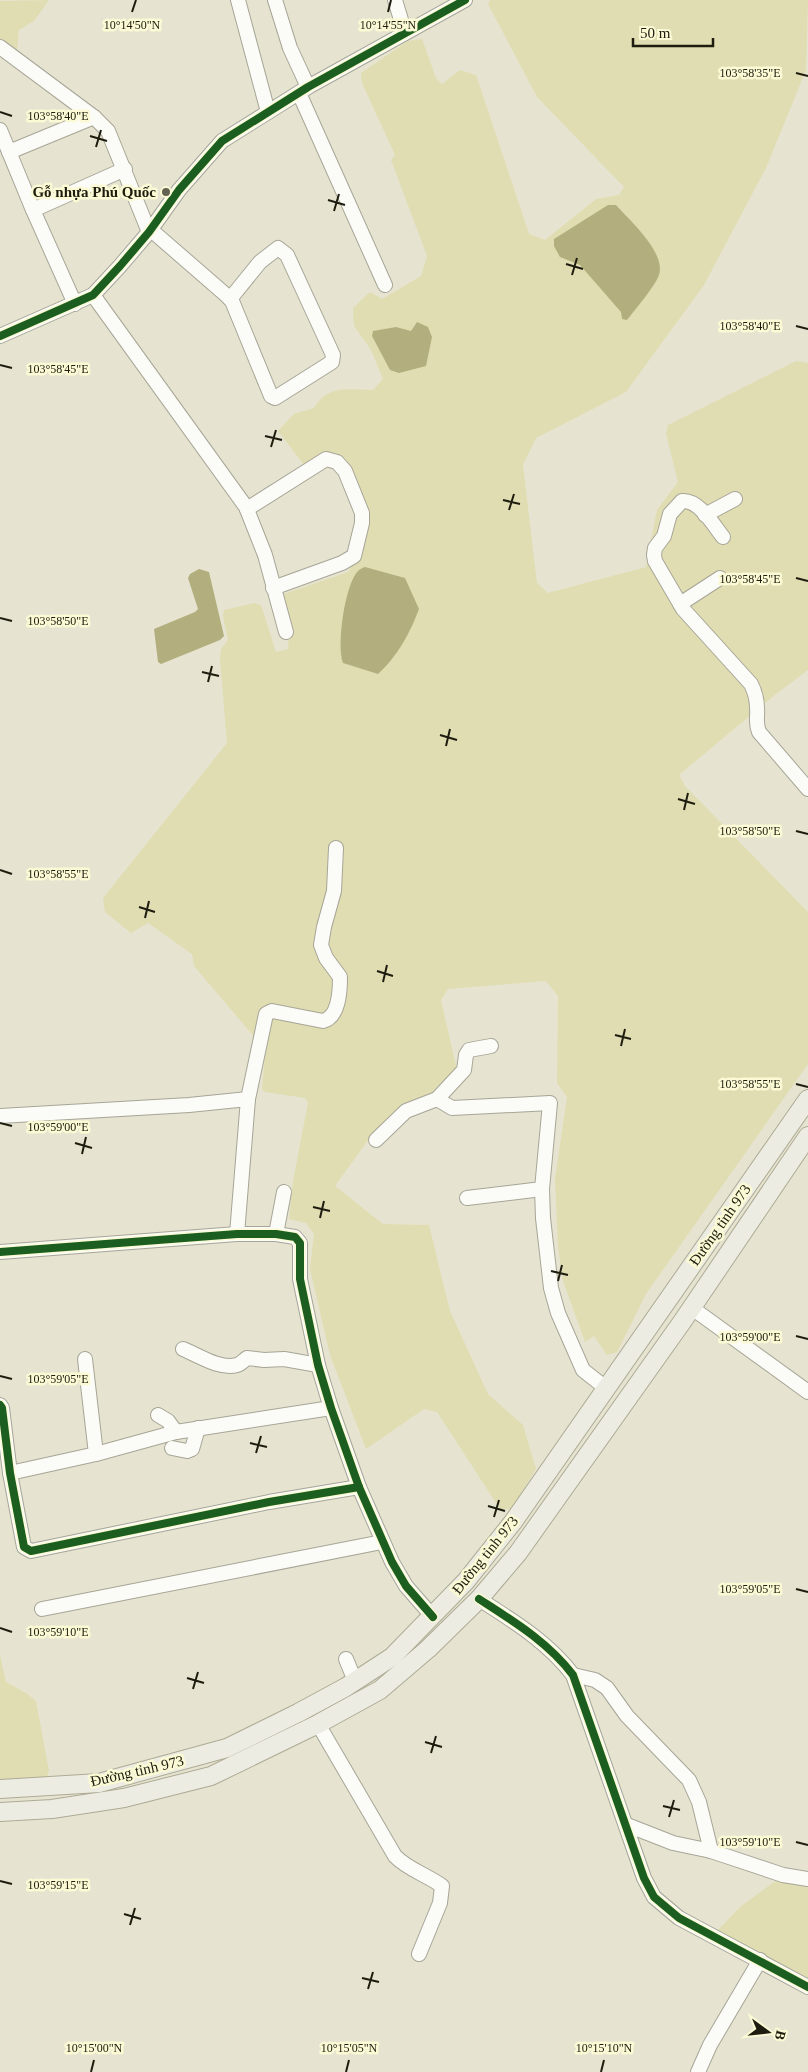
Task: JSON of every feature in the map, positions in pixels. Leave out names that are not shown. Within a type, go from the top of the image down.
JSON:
[{"type":"main road","name":"Đường tỉnh 973","points":[[0,1788],[98,1783],[227,1748],[298,1713],[355,1681],[392,1657],[466,1581],[513,1522],[808,1099]]},
{"type":"main road","name":"Đường tỉnh 973","points":[[0,1812],[52,1809],[124,1798],[211,1776],[318,1724],[380,1690],[428,1649],[478,1599],[518,1553],[692,1308],[808,1136]]},
{"type":"main road","points":[[607,1389],[626,1399]]},
{"type":"street","points":[[238,0],[268,112]]},
{"type":"street","points":[[275,0],[303,90],[385,285]]},
{"type":"street","points":[[395,0],[405,33]]},
{"type":"street","points":[[2,332],[75,304],[93,295],[222,141],[303,90],[466,0]]},
{"type":"street","points":[[0,47],[94,117],[108,131],[149,230],[230,299],[272,396],[275,398],[332,362],[333,355],[287,255],[278,248],[268,255],[230,299]]},
{"type":"street","points":[[9,152],[94,117]]},
{"type":"street","points":[[0,130],[75,304]]},
{"type":"street","points":[[33,210],[125,169]]},
{"type":"street","points":[[93,295],[247,509],[265,556],[286,632]]},
{"type":"street","points":[[247,509],[326,459],[337,462],[345,471],[362,514],[362,523],[354,556],[342,563],[273,588]]},
{"type":"street","points":[[706,515],[735,499]]},
{"type":"street","points":[[723,538],[706,515],[689,501],[682,501],[670,514],[664,536],[656,548],[655,560],[680,604],[751,684],[757,699],[756,720],[759,732],[808,789]]},
{"type":"street","points":[[680,604],[720,578]]},
{"type":"street","points":[[237,1234],[248,1098],[266,1014],[272,1011],[323,1021],[331,1018],[336,1009],[340,977],[326,958],[321,945],[334,891],[336,848]]},
{"type":"street","points":[[376,1140],[406,1111],[437,1099],[464,1070],[468,1050],[491,1046]]},
{"type":"street","points":[[0,1116],[189,1105],[248,1098]]},
{"type":"street","points":[[437,1099],[452,1108],[550,1103],[551,1110],[542,1189],[542,1218],[551,1288],[558,1313],[583,1370],[607,1389]]},
{"type":"street","points":[[466,1198],[542,1189]]},
{"type":"street","points":[[276,1234],[284,1192]]},
{"type":"street","points":[[0,1252],[237,1234],[291,1235],[300,1243],[300,1279],[318,1365],[359,1486],[382,1542],[406,1586],[433,1617]]},
{"type":"street","points":[[692,1308],[808,1392]]},
{"type":"street","points":[[184,1349],[217,1364],[239,1365],[247,1358],[264,1360],[284,1359],[318,1365]]},
{"type":"street","points":[[85,1359],[96,1454]]},
{"type":"street","points":[[0,1405],[24,1547],[31,1551],[269,1502],[359,1486]]},
{"type":"street","points":[[10,1472],[96,1454],[176,1432],[331,1408]]},
{"type":"street","points":[[158,1415],[168,1421],[176,1432]]},
{"type":"street","points":[[172,1448],[187,1451],[192,1449],[198,1428]]},
{"type":"street","points":[[42,1609],[382,1542]]},
{"type":"street","points":[[478,1599],[529,1632],[550,1649],[573,1675],[644,1878],[654,1897],[679,1918],[808,1987]]},
{"type":"street","points":[[346,1659],[355,1681]]},
{"type":"street","points":[[573,1675],[595,1680],[607,1688],[627,1716],[689,1780],[699,1802],[711,1851]]},
{"type":"street","points":[[318,1724],[395,1856],[402,1864],[431,1877],[442,1886],[440,1903],[419,1954]]},
{"type":"street","points":[[627,1825],[673,1843],[711,1851],[783,1875],[808,1879]]},
{"type":"street","points":[[698,2072],[710,2045],[760,1960]]},
{"type":"shaded area","points":[[49,0],[34,21],[19,30],[17,50],[12,51],[0,43],[0,1]]},
{"type":"shaded area","points":[[490,0],[808,0],[806,70],[766,168],[704,285],[626,392],[536,438],[523,465],[537,583],[548,593],[646,567],[657,510],[678,482],[666,434],[668,425],[796,361],[808,363],[808,670],[776,694],[679,775],[685,786],[808,912],[808,1064],[646,1294],[617,1352],[607,1355],[594,1336],[585,1342],[563,1281],[558,1247],[555,1179],[567,1097],[557,1083],[558,996],[546,981],[448,989],[441,1000],[456,1066],[454,1079],[420,1103],[404,1107],[374,1132],[335,1186],[383,1224],[429,1225],[450,1311],[488,1394],[523,1425],[536,1469],[511,1509],[500,1509],[437,1412],[424,1409],[366,1449],[330,1355],[310,1269],[314,1234],[306,1223],[289,1219],[293,1181],[308,1103],[305,1098],[265,1092],[262,1089],[266,1043],[256,1039],[194,966],[192,954],[148,923],[131,933],[105,912],[103,898],[227,743],[220,659],[221,649],[228,640],[223,616],[224,610],[254,603],[261,605],[276,652],[288,649],[289,632],[281,595],[348,572],[358,555],[365,523],[343,462],[304,465],[278,431],[294,414],[314,408],[320,400],[332,392],[347,389],[373,390],[383,379],[371,350],[354,326],[353,308],[370,292],[382,299],[421,276],[427,256],[391,160],[395,155],[362,83],[361,73],[408,41],[422,39],[436,78],[442,84],[460,70],[476,75],[529,234],[545,240],[596,199],[619,195],[624,187],[537,97],[488,4]]},
{"type":"shaded area","points":[[608,205],[616,205],[638,228],[652,247],[660,266],[659,275],[653,285],[627,320],[622,319],[621,312],[580,265],[560,257],[554,246],[554,239]]},
{"type":"shaded area","points":[[417,322],[428,327],[432,337],[426,366],[399,373],[390,370],[372,336],[373,331],[396,327],[411,331]]},
{"type":"shaded area","points":[[365,567],[405,578],[419,609],[402,644],[378,674],[343,663],[341,655],[341,630],[349,588],[358,571]]},
{"type":"shaded area","points":[[199,569],[209,572],[224,636],[220,640],[161,664],[158,662],[154,629],[198,609],[188,578],[190,574]]},
{"type":"shaded area","points":[[0,1655],[6,1682],[36,1701],[49,1771],[45,1781],[0,1781]]},
{"type":"shaded area","points":[[808,1871],[808,1984],[723,1936],[718,1930],[740,1907],[774,1882]]},
{"type":"cycle path","points":[[0,336],[93,295],[149,232],[179,190],[222,141],[308,87],[465,0]]},
{"type":"cycle path","points":[[0,1252],[237,1234],[276,1234],[295,1237],[300,1243],[300,1279],[318,1365],[359,1487],[392,1562],[406,1586],[433,1617]]},
{"type":"cycle path","points":[[0,1405],[24,1547],[31,1551],[269,1502],[359,1487]]},
{"type":"cycle path","points":[[479,1599],[541,1642],[553,1652],[573,1675],[644,1878],[654,1897],[679,1918],[808,1987]]},
{"type":"place","name":"Gỗ nhựa Phú Quốc","points":[[166,192]]}]
